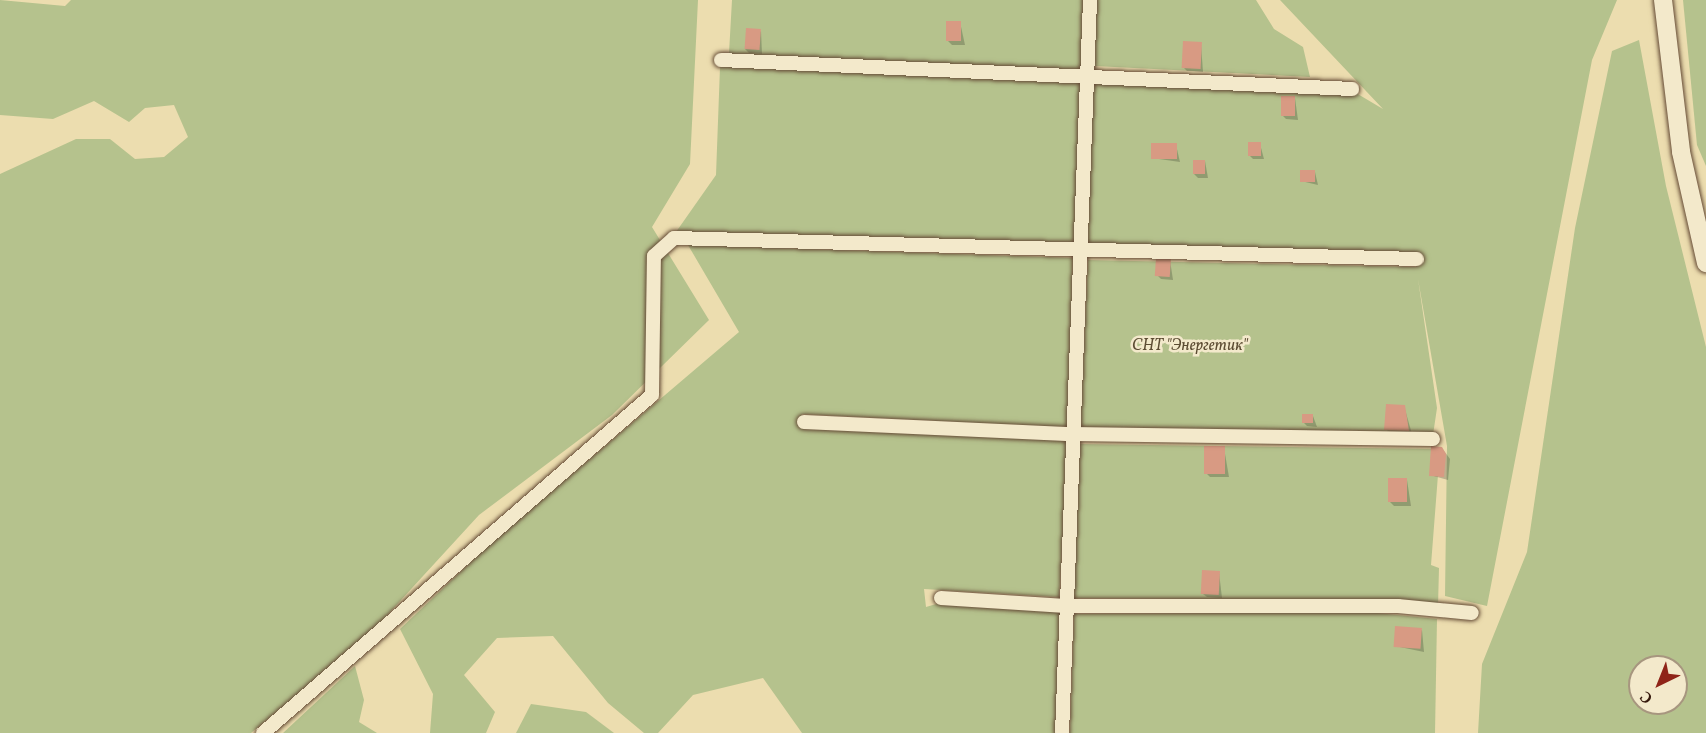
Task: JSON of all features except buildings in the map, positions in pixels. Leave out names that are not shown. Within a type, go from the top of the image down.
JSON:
[{"type":"street","points":[[1062,733],[1072,434],[1083,253],[1090,0]]},
{"type":"street","points":[[1663,0],[1681,152],[1706,263]]},
{"type":"street","points":[[721,60],[1089,73],[1352,89]]},
{"type":"street","points":[[263,733],[652,395],[654,256],[674,238],[1083,253],[1417,259]]},
{"type":"street","points":[[804,422],[1072,434],[1433,439]]},
{"type":"street","points":[[941,598],[1066,606],[1339,605],[1472,614]]},
{"type":"green space","points":[[0,0],[65,6],[71,0],[698,0],[690,164],[652,227],[709,320],[612,415],[479,515],[368,636],[251,733],[0,733],[0,174],[76,139],[110,139],[135,159],[164,157],[188,137],[174,105],[145,108],[129,122],[94,101],[53,119],[0,115]]},
{"type":"green space","points":[[732,0],[1085,0],[1076,247],[676,232],[716,175],[720,67],[729,53]]},
{"type":"green space","points":[[1096,0],[1256,0],[1274,29],[1303,47],[1310,77],[1095,66]]},
{"type":"green space","name":"СНТ \"Энергетик\"","points":[[1280,0],[1617,0],[1592,60],[1487,606],[1445,596],[1447,446],[1418,279],[1437,408],[1433,435],[1080,428],[1088,260],[1416,267],[1416,259],[1087,247],[1093,82],[1356,93],[1383,109]]},
{"type":"green space","points":[[1683,0],[1706,0],[1706,166],[1697,145]]},
{"type":"green space","points":[[1639,40],[1666,186],[1706,347],[1706,733],[1478,733],[1482,664],[1527,552],[1575,228],[1612,51]]},
{"type":"green space","points":[[688,245],[1073,258],[1068,428],[802,414],[804,422],[1063,437],[1069,442],[1059,597],[924,589],[926,607],[943,602],[1060,612],[1055,733],[802,733],[763,678],[693,695],[658,733],[644,733],[608,703],[553,636],[497,638],[464,675],[495,712],[486,733],[430,733],[433,694],[400,629],[490,544],[739,332]]},
{"type":"green space","points":[[1079,444],[1440,449],[1431,565],[1439,568],[1438,606],[1398,601],[1074,598]]},
{"type":"green space","points":[[1367,612],[1437,619],[1435,733],[1070,733],[1074,614]]},
{"type":"green space","points":[[355,666],[364,700],[359,722],[377,733],[283,733]]},
{"type":"green space","points":[[531,704],[586,712],[614,733],[516,733]]}]
